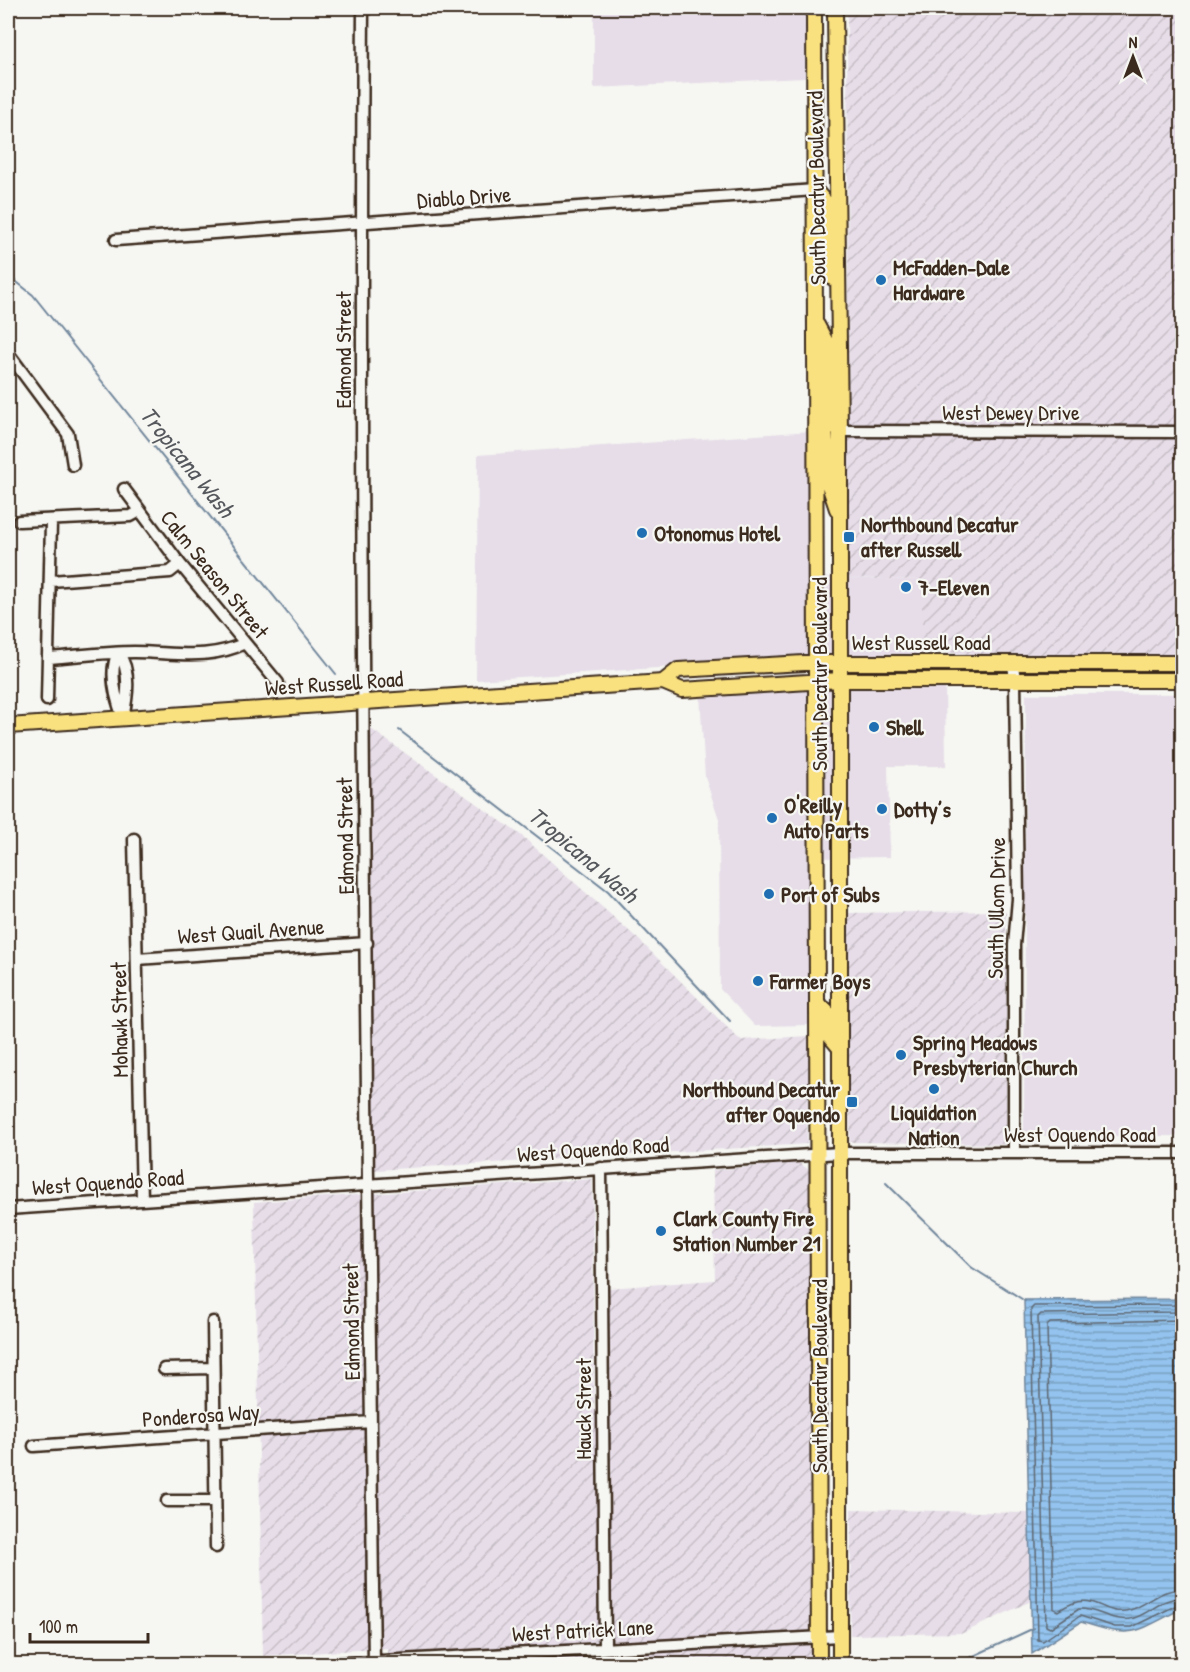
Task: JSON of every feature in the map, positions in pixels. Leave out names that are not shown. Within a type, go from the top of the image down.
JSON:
[{"type":"main road","name":"South Decatur Boulevard","points":[[814,8],[819,1665]]},
{"type":"main road","name":"South Decatur Boulevard","points":[[836,8],[840,431],[840,1665]]},
{"type":"main road","points":[[815,190],[826,203],[827,258],[838,291]]},
{"type":"main road","points":[[816,323],[826,342],[829,419],[840,431]]},
{"type":"main road","points":[[816,418],[825,429],[829,485],[840,519]]},
{"type":"main road","name":"West Russell Road","points":[[663,682],[678,670],[817,663],[1182,663]]},
{"type":"main road","name":"West Russell Road","points":[[8,726],[663,682],[682,690],[817,680],[1182,680]]},
{"type":"main road","points":[[817,1005],[826,1010],[828,1034],[839,1047]]},
{"type":"street","name":"Edmond Street","points":[[363,8],[362,702],[368,943],[374,1663]]},
{"type":"street","name":"Diablo Drive","points":[[116,240],[815,190]]},
{"type":"street","points":[[8,353],[68,434],[73,465]]},
{"type":"street","name":"West Dewey Drive","points":[[840,431],[1182,432]]},
{"type":"street","name":"Calm Season Street","points":[[124,489],[180,564],[278,683]]},
{"type":"street","points":[[19,522],[131,516],[140,511]]},
{"type":"street","points":[[47,700],[50,657],[51,522]]},
{"type":"street","points":[[51,581],[170,572],[180,564]]},
{"type":"street","points":[[50,657],[118,653],[166,655],[217,652],[228,651],[244,643]]},
{"type":"street","points":[[118,653],[113,662],[116,697],[123,718]]},
{"type":"street","name":"South Ullom Drive","points":[[1013,664],[1018,899],[1014,945],[1014,1154]]},
{"type":"street","name":"Mohawk Street","points":[[134,839],[142,1200]]},
{"type":"street","name":"West Quail Avenue","points":[[137,959],[368,943]]},
{"type":"street","name":"West Oquendo Road","points":[[8,1209],[818,1154],[1182,1153]]},
{"type":"street","name":"Hauck Street","points":[[601,1168],[605,1649]]},
{"type":"street","points":[[213,1322],[216,1547]]},
{"type":"street","points":[[164,1369],[213,1368]]},
{"type":"street","name":"Ponderosa Way","points":[[34,1446],[371,1422]]},
{"type":"street","points":[[167,1502],[215,1501]]},
{"type":"street","name":"West Patrick Lane","points":[[327,1665],[840,1636]]},
{"type":"shaded area","points":[[594,8],[805,8],[805,78],[594,88]]},
{"type":"shaded area","points":[[847,8],[1182,8],[1182,667],[922,651],[922,580],[849,578]]},
{"type":"shaded area","points":[[812,431],[811,577],[922,580],[922,651],[945,684],[946,766],[888,766],[890,857],[811,858],[811,1025],[755,1026],[720,989],[719,819],[705,777],[700,694],[812,687],[810,658],[476,680],[478,455]]},
{"type":"shaded area","points":[[1026,694],[1182,694],[1182,1136],[1024,1136]]},
{"type":"shaded area","points":[[364,724],[522,836],[638,939],[740,1040],[809,1036],[807,1144],[375,1170]]},
{"type":"shaded area","points":[[1006,911],[1006,1144],[850,1142],[846,913]]},
{"type":"shaded area","points":[[799,1163],[809,1170],[810,1664],[388,1664],[388,1648],[263,1656],[254,1202],[592,1179],[594,1410],[610,1408],[609,1288],[715,1280],[713,1170]]},
{"type":"shaded area","points":[[851,1509],[1029,1513],[1031,1601],[963,1633],[850,1635]]},
{"type":"water","points":[[1182,1292],[1182,1622],[1177,1611],[1131,1632],[1111,1630],[1081,1622],[1032,1654],[1024,1300],[1174,1299]]},
{"type":"waterway","name":"Tropicana Wash","points":[[8,275],[33,295],[336,674]]},
{"type":"waterway","name":"Tropicana Wash","points":[[399,730],[608,891],[730,1021]]},
{"type":"waterway","points":[[886,1183],[971,1267],[1025,1301]]},
{"type":"waterway","points":[[945,1664],[965,1660],[1034,1628]]},
{"type":"place","name":"McFadden-Dale Hardware","points":[[881,280]]},
{"type":"place","name":"Otonomus Hotel","points":[[642,533]]},
{"type":"place","name":"Northbound Decatur after Russell","points":[[849,537]]},
{"type":"place","name":"7-Eleven","points":[[906,587]]},
{"type":"place","name":"Shell","points":[[874,727]]},
{"type":"place","name":"Dotty’s","points":[[882,809]]},
{"type":"place","name":"O'Reilly Auto Parts","points":[[772,818]]},
{"type":"place","name":"Port of Subs","points":[[769,894]]},
{"type":"place","name":"Farmer Boys","points":[[758,981]]},
{"type":"place","name":"Spring Meadows Presbyterian Church","points":[[901,1055]]},
{"type":"place","name":"Liquidation Nation","points":[[934,1089]]},
{"type":"place","name":"Northbound Decatur after Oquendo","points":[[852,1102]]},
{"type":"place","name":"Clark County Fire Station Number 21","points":[[661,1231]]}]
